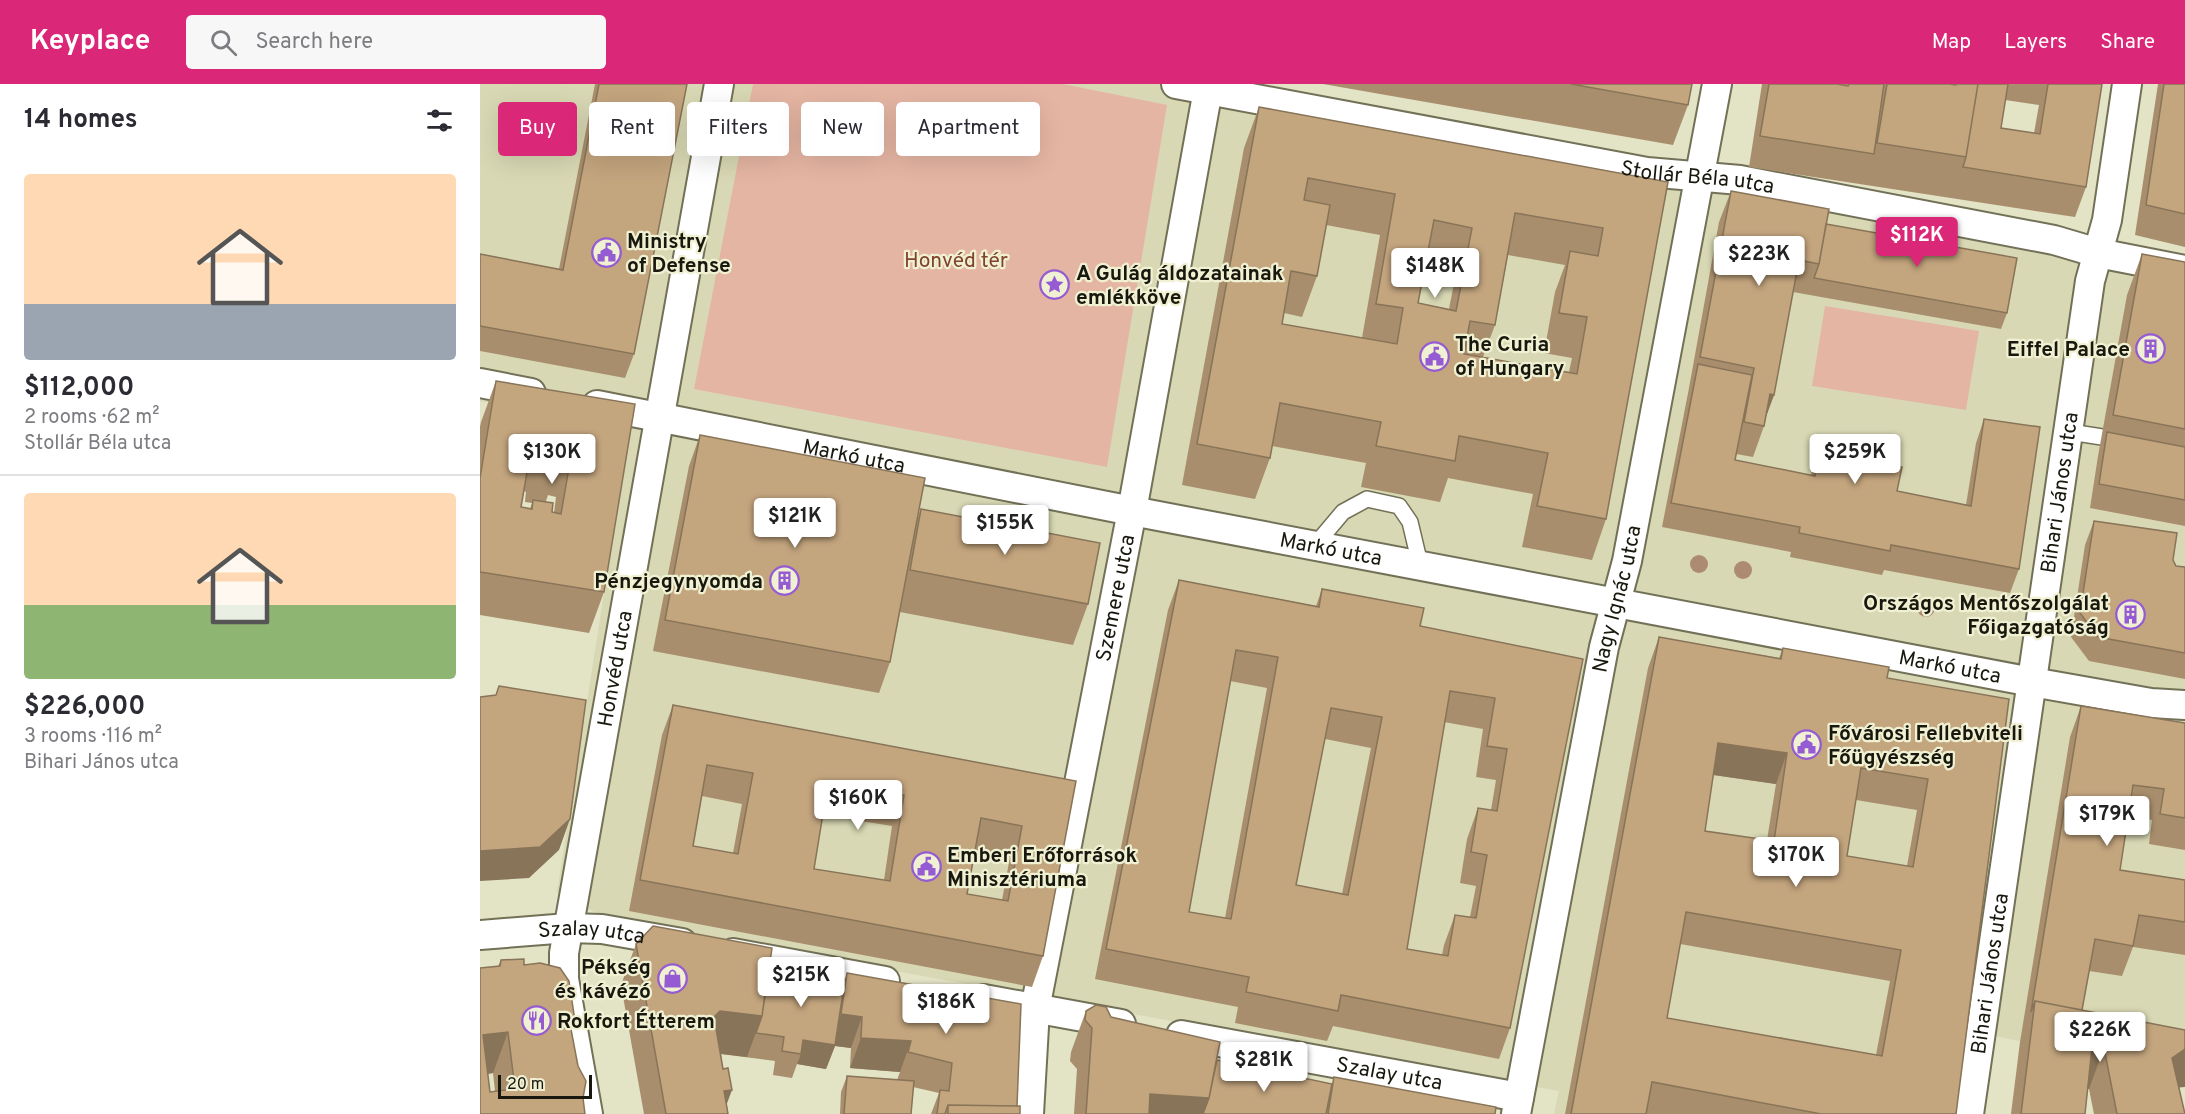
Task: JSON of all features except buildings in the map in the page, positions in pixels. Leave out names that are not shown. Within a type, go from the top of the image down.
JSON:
[{"type":"street","name":"Honvéd utca","points":[[588,1114],[564,979],[568,928],[719,84]]},
{"type":"street","points":[[1176,84],[1208,87]]},
{"type":"street","name":"Nagy Ignác utca","points":[[1517,1105],[1604,647],[1627,561],[1717,84]]},
{"type":"street","name":"Bihari János utca","points":[[1969,1114],[2070,432],[2090,281],[2106,220],[2127,84]]},
{"type":"street","name":"Stollár Béla utca","points":[[1208,87],[1647,172],[1740,180],[2054,240],[2098,253],[2185,270]]},
{"type":"street","name":"Szemere utca","points":[[1029,1114],[1035,1009],[1132,511],[1208,87]]},
{"type":"street","name":"Markó utca","points":[[480,383],[1132,511],[1316,544],[2032,682],[2151,703],[2185,705]]},
{"type":"street","name":"Szalay utca","points":[[480,934],[568,928],[602,929],[916,987]]},
{"type":"street","name":"Szalay utca","points":[[961,995],[1148,1029],[1517,1105]]},
{"type":"lane","points":[[2070,432],[2102,437]]},
{"type":"lane","points":[[1316,544],[1343,512],[1367,499],[1399,506],[1410,522],[1420,564]]},
{"type":"shaded area","points":[[480,84],[1223,84],[2185,261],[2185,1073],[1969,1031],[1958,1114],[1554,1114],[1559,1091],[607,919],[557,892],[630,428],[480,401]]},
{"type":"green space","name":"Honvéd tér","points":[[753,84],[1063,84],[1167,105],[1107,467],[694,389],[739,156],[789,156],[789,102],[750,102]]},
{"type":"green space","points":[[1825,306],[1979,331],[1966,410],[1812,386]]},
{"type":"place","name":"Ministry of Defense","points":[[606,253]]},
{"type":"place","name":"A Gulág áldozatainak emlékköve","points":[[1055,285]]},
{"type":"place","name":"Eiffel Palace","points":[[2151,349]]},
{"type":"place","name":"The Curia of Hungary","points":[[1434,356]]},
{"type":"place","name":"Pénzjegynyomda","points":[[784,581]]},
{"type":"place","name":"Országos Mentőszolgálat Főigazgatóság","points":[[2130,615]]},
{"type":"place","name":"Fővárosi Fellebviteli Főügyészség","points":[[1807,745]]},
{"type":"place","name":"Emberi Erőforrások Minisztériuma","points":[[926,867]]},
{"type":"place","name":"Pékség és kávézó","points":[[672,979]]},
{"type":"place","name":"Rokfort Étterem","points":[[536,1021]]}]
